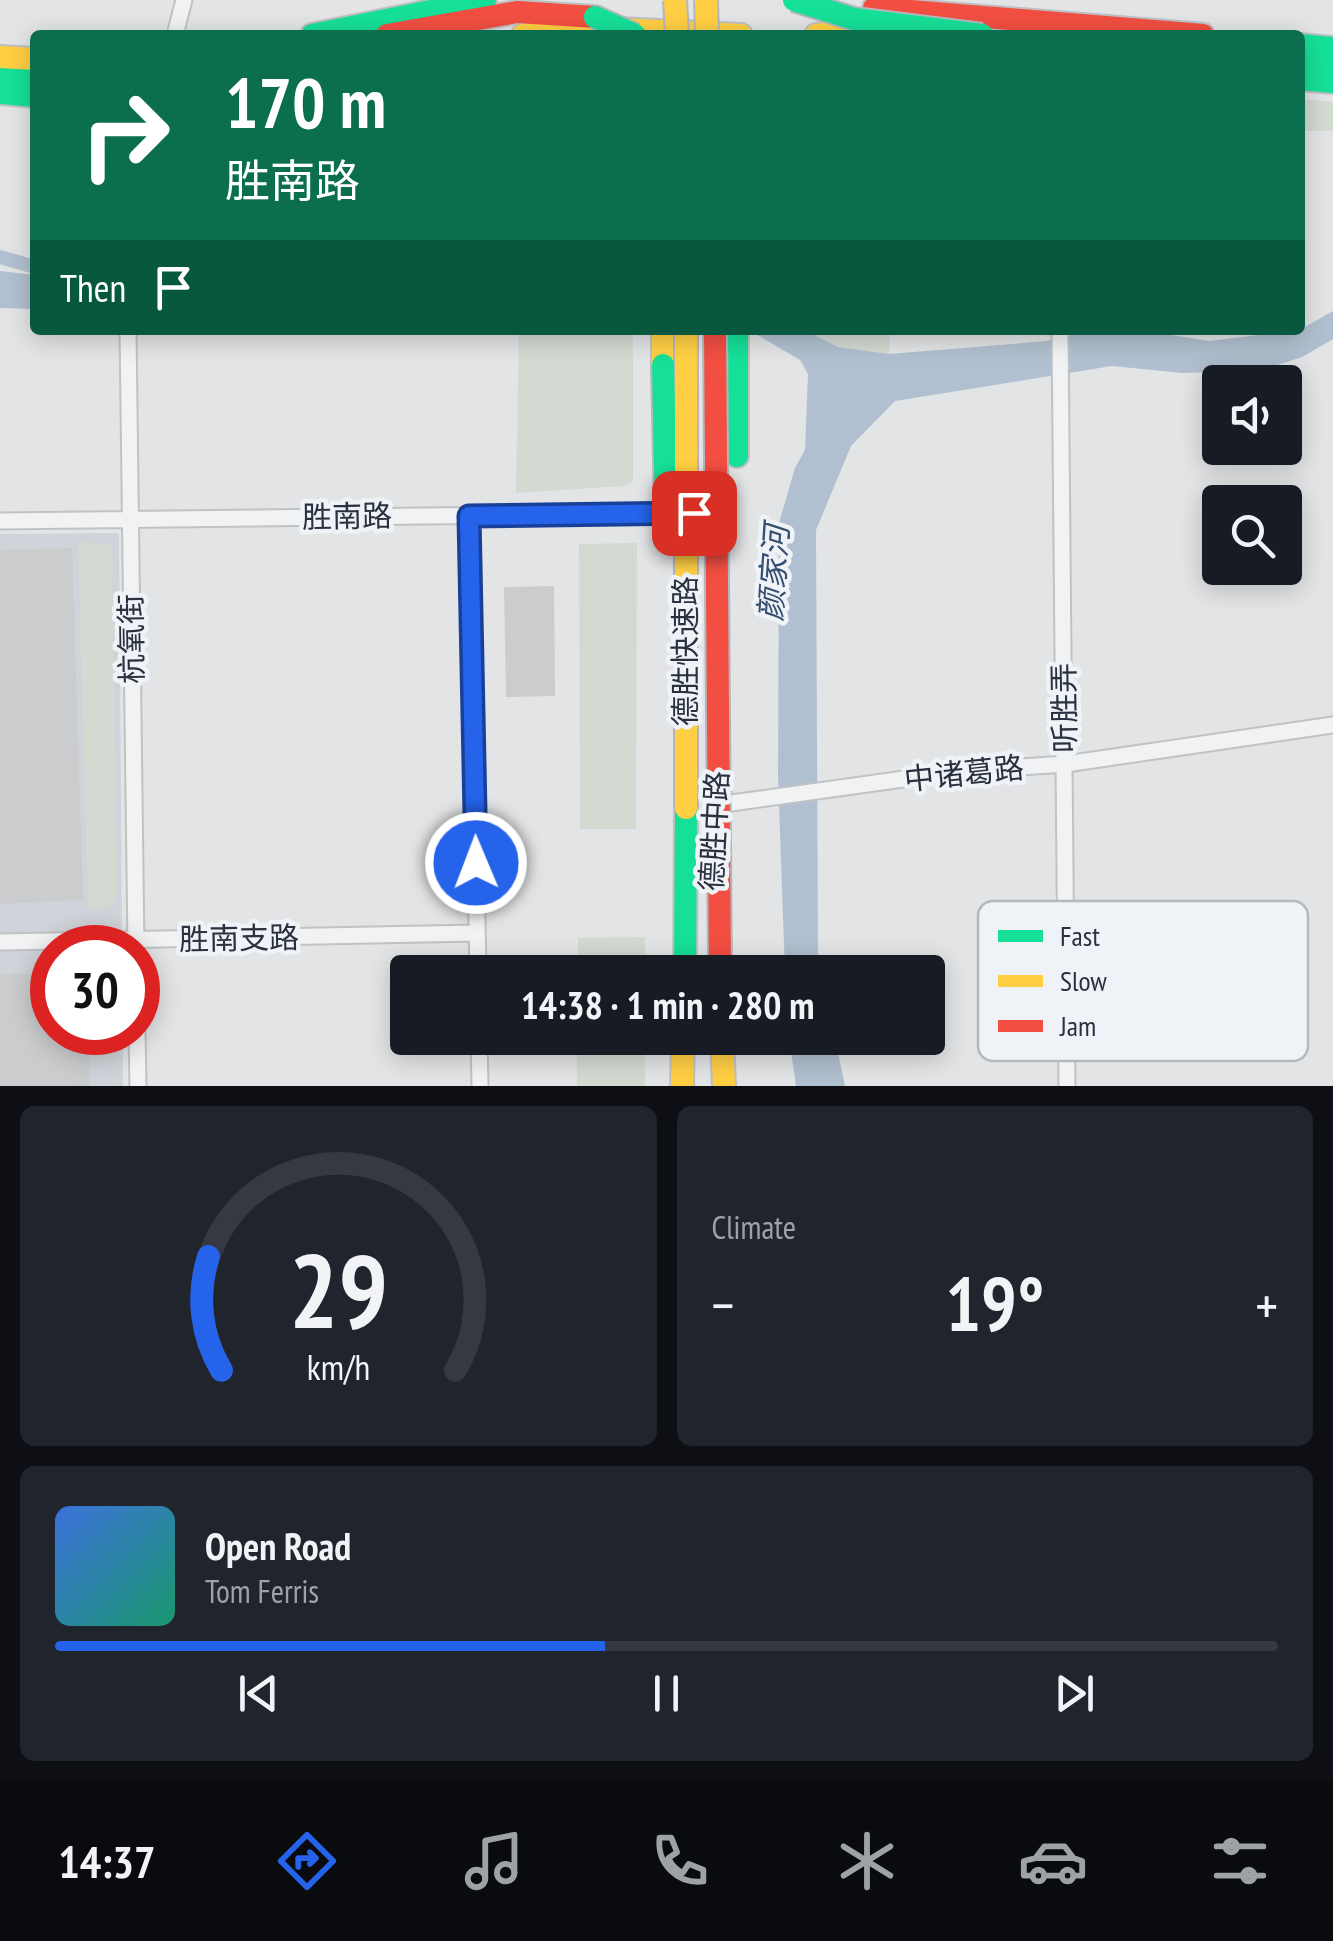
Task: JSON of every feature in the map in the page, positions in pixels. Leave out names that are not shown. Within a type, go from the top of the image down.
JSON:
[{"type":"main road","points":[[405,30],[523,0]]},
{"type":"main road","points":[[675,0],[700,30]]},
{"type":"main road","points":[[684,0],[701,30]]},
{"type":"main road","points":[[703,30],[706,0]]},
{"type":"main road","points":[[705,30],[720,0]]},
{"type":"main road","points":[[780,0],[1140,30]]},
{"type":"main road","points":[[794,0],[889,25]]},
{"type":"main road","points":[[345,30],[489,8],[568,11],[620,30]]},
{"type":"main road","points":[[836,30],[978,17]]},
{"type":"main road","points":[[556,30],[630,30]]},
{"type":"main road","points":[[1305,45],[1333,48]]},
{"type":"main road","points":[[0,57],[30,59]]},
{"type":"main road","points":[[1305,63],[1333,66]]},
{"type":"main road","points":[[0,74],[30,76]]},
{"type":"main road","points":[[1305,79],[1333,82]]},
{"type":"main road","points":[[0,92],[30,95]]},
{"type":"main road","points":[[663,335],[669,721],[686,808]]},
{"type":"main road","name":"德胜快速路","points":[[686,955],[689,335]]},
{"type":"main road","name":"德胜中路","points":[[689,335],[694,513],[695,955]]},
{"type":"main road","name":"德胜快速路","points":[[715,335],[720,955]]},
{"type":"main road","name":"德胜中路","points":[[710,955],[714,805],[729,634],[727,335]]},
{"type":"main road","points":[[718,651],[737,456],[737,335]]},
{"type":"main road","points":[[682,1086],[683,1055]]},
{"type":"main road","points":[[695,1055],[695,1086]]},
{"type":"main road","points":[[709,1055],[710,1086]]},
{"type":"main road","points":[[723,1055],[724,1086]]},
{"type":"street","points":[[177,30],[184,0]]},
{"type":"street","name":"杭氧街","points":[[128,335],[136,925]]},
{"type":"street","name":"听胜弄","points":[[1060,335],[1066,901]]},
{"type":"street","name":"胜南路","points":[[0,521],[694,513]]},
{"type":"street","points":[[469,516],[478,955]]},
{"type":"street","name":"中诸葛路","points":[[714,805],[961,772],[1066,764],[1333,725]]},
{"type":"street","name":"胜南支路","points":[[160,943],[477,934]]},
{"type":"street","name":"胜南支路","points":[[0,942],[30,942]]},
{"type":"street","points":[[138,1055],[138,1086]]},
{"type":"street","points":[[480,1055],[480,1086]]},
{"type":"shaded area","points":[[1305,99],[1333,102],[1333,131],[1305,131]]},
{"type":"shaded area","points":[[519,335],[633,335],[633,481],[623,486],[516,493]]},
{"type":"shaded area","points":[[814,335],[890,335],[889,354],[838,347]]},
{"type":"shaded area","points":[[119,533],[122,925],[30,925],[30,1055],[123,1055],[123,1086],[0,1086],[0,534]]},
{"type":"shaded area","points":[[78,542],[112,544],[117,896],[110,907],[88,910]]},
{"type":"shaded area","points":[[637,543],[636,829],[580,829],[579,544]]},
{"type":"shaded area","points":[[645,937],[645,955],[578,955],[578,938]]},
{"type":"shaded area","points":[[577,1055],[645,1055],[645,1086],[577,1086]]},
{"type":"water","points":[[0,271],[30,274],[30,309],[0,308]]},
{"type":"water","points":[[1333,311],[1333,339],[1302,357],[1277,365],[1202,365],[1202,372],[1182,373],[1112,366],[895,401],[851,446],[816,530],[819,955],[784,955],[778,777],[779,523],[795,468],[805,450],[808,374],[800,360],[758,335],[814,335],[838,347],[889,354],[1047,341],[1072,335],[1171,335],[1209,341],[1305,335],[1305,327]]},
{"type":"water","points":[[791,1055],[839,1055],[845,1086],[796,1086]]},
{"type":"building","points":[[72,548],[83,900],[0,904],[0,550]]},
{"type":"building","points":[[554,586],[555,696],[506,697],[504,587]]},
{"type":"building","points":[[0,974],[30,974],[30,1055],[90,1055],[90,1086],[0,1086]]},
{"type":"waterway","points":[[0,257],[30,266]]},
{"type":"traffic: fast","points":[[337,30],[485,0]]},
{"type":"traffic: fast","points":[[794,0],[854,19],[942,30]]},
{"type":"traffic: fast","points":[[595,17],[624,30]]},
{"type":"traffic: fast","points":[[1305,45],[1333,48]]},
{"type":"traffic: fast","points":[[1305,64],[1333,67]]},
{"type":"traffic: fast","points":[[0,73],[30,76]]},
{"type":"traffic: fast","points":[[1305,79],[1333,82]]},
{"type":"traffic: fast","points":[[0,93],[30,96]]},
{"type":"traffic: fast","points":[[737,335],[737,456]]},
{"type":"traffic: fast","points":[[663,365],[666,507]]},
{"type":"traffic: fast","points":[[685,955],[686,808]]},
{"type":"traffic: slow","points":[[675,0],[677,30]]},
{"type":"traffic: slow","points":[[706,0],[707,30]]},
{"type":"traffic: slow","points":[[846,30],[876,25]]},
{"type":"traffic: slow","points":[[556,30],[638,30]]},
{"type":"traffic: slow","points":[[0,57],[30,59]]},
{"type":"traffic: slow","points":[[663,335],[663,365]]},
{"type":"traffic: slow","points":[[686,335],[686,808]]},
{"type":"traffic: slow","points":[[682,1086],[683,1055]]},
{"type":"traffic: slow","points":[[723,1055],[724,1086]]},
{"type":"traffic: jam","points":[[874,8],[1142,30]]},
{"type":"traffic: jam","points":[[415,30],[517,12],[595,17]]},
{"type":"traffic: jam","points":[[715,335],[720,955]]},
{"type":"route","points":[[476,863],[469,516],[694,513]]},
{"type":"water label","name":"颜家河","points":[[774,573]]}]
